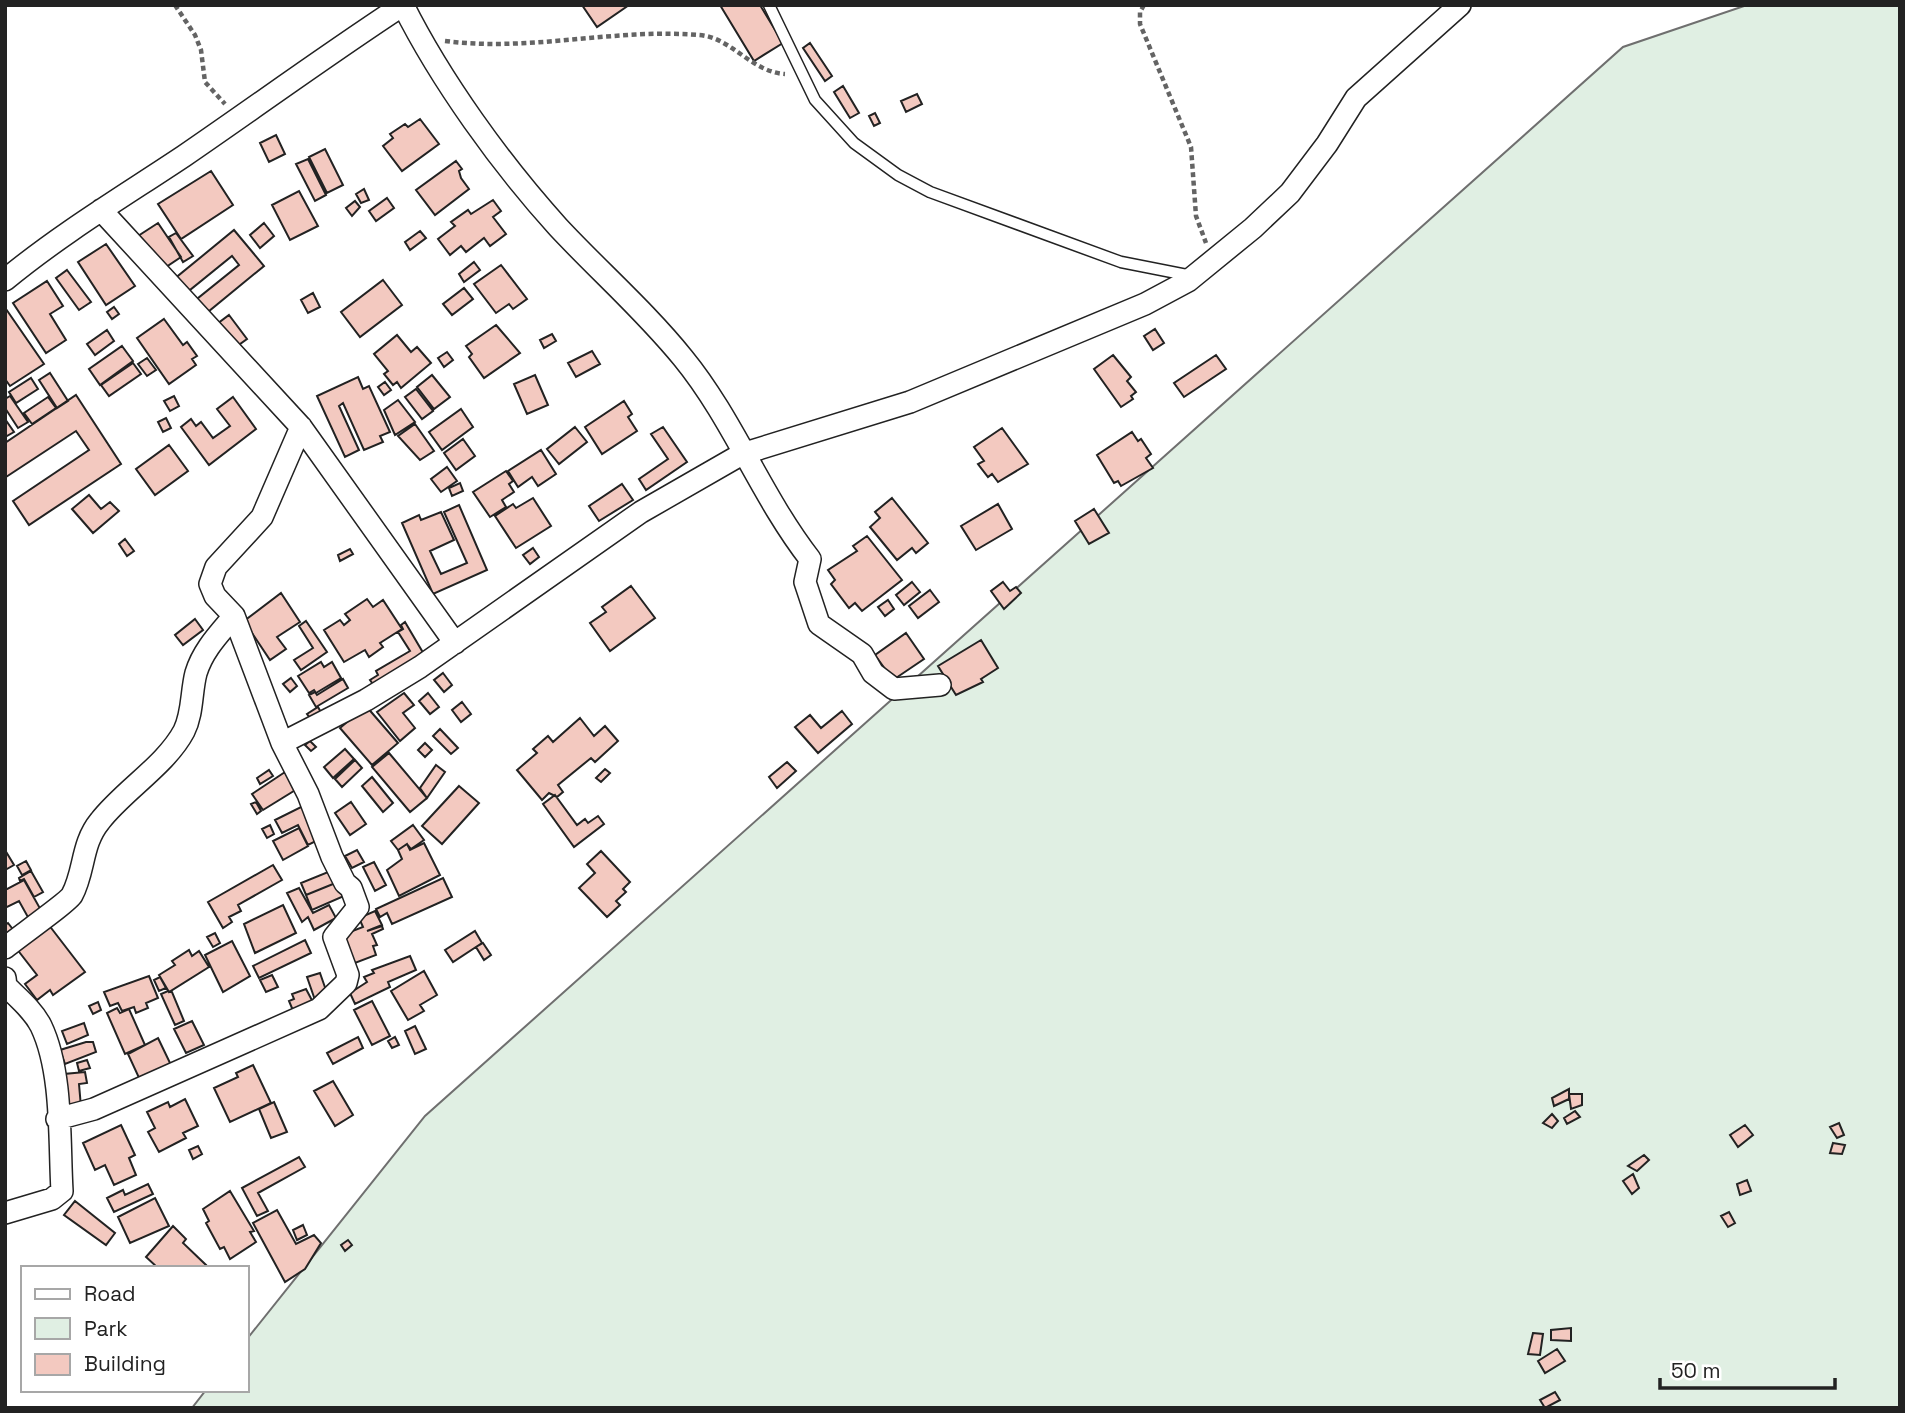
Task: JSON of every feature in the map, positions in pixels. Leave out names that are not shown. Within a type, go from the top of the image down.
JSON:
[{"type":"street","points":[[5,279],[77,224],[403,5],[449,86],[541,208],[696,374],[710,394],[790,534],[810,559],[805,582],[819,624],[862,654],[873,673],[894,689],[940,685]]},
{"type":"street","points":[[282,744],[366,700],[456,643],[641,512],[742,454],[910,402],[1145,304],[1195,276],[1290,193],[1327,144],[1356,98],[1460,5]]},
{"type":"street","points":[[101,210],[301,427],[456,643]]},
{"type":"street","points":[[57,1119],[94,1109],[280,1029],[319,1009],[346,982],[348,975],[333,942],[337,931],[358,907],[351,888],[345,883],[332,857],[308,794],[282,744],[234,616],[212,591],[212,573],[262,517],[301,427]]},
{"type":"street","points":[[5,948],[32,924],[69,900],[89,836],[105,815],[179,738],[188,718],[199,665],[211,643],[234,616]]},
{"type":"street","points":[[5,978],[6,986],[31,1012],[49,1045],[54,1067],[62,1191],[52,1199],[5,1213]]},
{"type":"lane","points":[[769,5],[815,100],[854,143],[898,175],[930,192],[1121,262],[1195,276]]},
{"type":"path","points":[[175,5],[195,35],[201,50],[205,82],[236,118]]},
{"type":"path","points":[[1144,5],[1140,12],[1140,24],[1191,147],[1196,216],[1215,261]]},
{"type":"path","points":[[419,37],[506,46],[634,35],[697,34],[714,37],[771,73],[804,75]]},
{"type":"green space","points":[[1747,5],[1900,5],[1900,1408],[192,1408],[204,1392],[248,1392],[248,1338],[425,1116],[1623,47]]},
{"type":"building","points":[[582,5],[629,5],[597,27]]},
{"type":"building","points":[[720,5],[760,5],[783,43],[754,61]]},
{"type":"building","points":[[810,43],[832,76],[825,81],[803,48]]},
{"type":"building","points":[[843,86],[859,113],[850,118],[834,92]]},
{"type":"building","points":[[917,94],[922,104],[906,112],[901,101]]},
{"type":"building","points":[[875,113],[880,123],[874,126],[869,116]]},
{"type":"building","points":[[420,119],[439,144],[402,171],[383,146],[393,138],[390,134],[405,124],[408,127]]},
{"type":"building","points":[[276,135],[285,154],[269,162],[260,143]]},
{"type":"building","points":[[325,149],[343,185],[327,193],[309,157]]},
{"type":"building","points":[[308,159],[326,195],[315,201],[296,164]]},
{"type":"building","points":[[456,161],[462,169],[459,171],[461,178],[469,189],[435,215],[416,190]]},
{"type":"building","points":[[211,171],[233,205],[181,239],[158,204]]},
{"type":"building","points":[[364,189],[369,200],[361,203],[356,194]]},
{"type":"building","points":[[299,191],[318,226],[290,240],[272,205]]},
{"type":"building","points":[[387,198],[394,208],[376,221],[369,211]]},
{"type":"building","points":[[493,200],[501,211],[493,217],[506,234],[490,246],[484,238],[466,252],[461,246],[450,255],[438,239],[455,226],[451,222],[468,210],[471,214]]},
{"type":"building","points":[[355,201],[360,207],[352,216],[346,208]]},
{"type":"building","points":[[158,223],[181,257],[160,271],[138,236]]},
{"type":"building","points":[[264,223],[274,236],[260,248],[250,235]]},
{"type":"building","points":[[234,230],[264,266],[203,316],[192,303],[239,265],[232,256],[185,294],[173,280]]},
{"type":"building","points":[[420,231],[426,238],[410,250],[405,242]]},
{"type":"building","points":[[176,233],[193,256],[183,262],[169,237]]},
{"type":"building","points":[[106,244],[135,286],[106,305],[78,262]]},
{"type":"building","points":[[474,262],[480,270],[464,282],[459,274]]},
{"type":"building","points":[[501,265],[527,299],[513,309],[509,304],[496,313],[474,284]]},
{"type":"building","points":[[67,270],[91,302],[79,310],[56,278]]},
{"type":"building","points":[[383,280],[402,305],[360,337],[341,312]]},
{"type":"building","points":[[47,281],[63,306],[50,314],[66,340],[46,353],[13,303]]},
{"type":"building","points":[[464,288],[473,299],[452,315],[443,304]]},
{"type":"building","points":[[313,293],[320,307],[308,313],[301,300]]},
{"type":"building","points":[[114,307],[119,314],[112,319],[107,312]]},
{"type":"building","points":[[6,309],[44,364],[10,386],[5,379]]},
{"type":"building","points":[[229,315],[247,339],[226,354],[209,330]]},
{"type":"building","points":[[164,319],[183,345],[187,342],[197,356],[192,359],[196,365],[169,384],[137,338]]},
{"type":"building","points":[[496,325],[520,353],[484,378],[469,357],[472,354],[466,346]]},
{"type":"building","points":[[1155,329],[1164,343],[1153,350],[1144,336]]},
{"type":"building","points":[[107,330],[114,341],[95,355],[87,344]]},
{"type":"building","points":[[552,334],[556,341],[544,348],[540,340]]},
{"type":"building","points":[[397,335],[411,352],[417,347],[431,363],[401,388],[397,382],[393,385],[384,374],[388,371],[374,354]]},
{"type":"building","points":[[122,346],[133,361],[100,385],[89,369]]},
{"type":"building","points":[[592,351],[600,364],[576,377],[568,363]]},
{"type":"building","points":[[447,352],[453,360],[444,367],[438,358]]},
{"type":"building","points":[[1113,355],[1131,377],[1127,381],[1136,392],[1131,396],[1133,399],[1121,407],[1094,369]]},
{"type":"building","points":[[1216,355],[1226,369],[1184,397],[1174,383]]},
{"type":"building","points":[[147,358],[156,370],[147,376],[138,364]]},
{"type":"building","points":[[133,363],[141,374],[109,396],[101,385]]},
{"type":"building","points":[[50,373],[68,401],[57,408],[39,380]]},
{"type":"building","points":[[432,375],[450,397],[434,409],[417,387]]},
{"type":"building","points":[[535,375],[548,405],[527,414],[514,384]]},
{"type":"building","points":[[358,377],[363,389],[369,386],[390,432],[380,436],[383,442],[364,450],[343,403],[339,406],[359,450],[345,457],[317,396]]},
{"type":"building","points":[[31,378],[38,389],[16,403],[9,392]]},
{"type":"building","points":[[385,382],[391,390],[384,395],[378,387]]},
{"type":"building","points":[[416,389],[433,411],[422,419],[405,397]]},
{"type":"building","points":[[76,395],[121,464],[29,525],[13,501],[89,450],[76,431],[6,477],[5,443]]},
{"type":"building","points":[[10,396],[28,422],[18,428],[5,408],[5,399]]},
{"type":"building","points":[[174,396],[179,406],[170,411],[164,401]]},
{"type":"building","points":[[48,397],[56,408],[32,424],[24,413]]},
{"type":"building","points":[[233,397],[256,429],[209,465],[181,427],[191,419],[196,426],[201,422],[213,438],[230,426],[217,409]]},
{"type":"building","points":[[398,400],[415,422],[395,435],[384,410]]},
{"type":"building","points":[[624,401],[632,414],[628,417],[637,431],[602,454],[585,427]]},
{"type":"building","points":[[461,409],[473,427],[442,450],[429,432]]},
{"type":"building","points":[[166,418],[171,428],[163,432],[158,422]]},
{"type":"building","points":[[5,419],[14,432],[5,437]]},
{"type":"building","points":[[415,424],[434,451],[420,460],[398,436]]},
{"type":"building","points":[[575,427],[587,442],[559,464],[547,449]]},
{"type":"building","points":[[663,427],[687,462],[646,490],[639,479],[668,459],[651,434]]},
{"type":"building","points":[[1002,428],[1028,464],[998,482],[992,474],[988,477],[978,464],[984,461],[974,447]]},
{"type":"building","points":[[1132,432],[1138,441],[1141,439],[1151,454],[1146,458],[1153,468],[1121,486],[1118,481],[1114,483],[1097,455]]},
{"type":"building","points":[[463,439],[475,456],[456,470],[444,453]]},
{"type":"building","points":[[169,445],[188,471],[155,495],[136,469]]},
{"type":"building","points":[[541,450],[556,474],[538,486],[532,477],[518,487],[508,471]]},
{"type":"building","points":[[447,467],[457,481],[441,492],[431,479]]},
{"type":"building","points":[[506,471],[513,481],[509,484],[514,492],[502,500],[506,507],[490,517],[473,492]]},
{"type":"building","points":[[460,483],[463,491],[452,496],[449,488]]},
{"type":"building","points":[[622,484],[633,500],[599,521],[589,506]]},
{"type":"building","points":[[89,495],[101,509],[110,502],[119,511],[93,533],[72,509]]},
{"type":"building","points":[[533,498],[551,526],[516,548],[495,516],[513,504],[516,508]]},
{"type":"building","points":[[892,498],[928,543],[916,553],[912,548],[897,560],[870,527],[880,518],[875,512]]},
{"type":"building","points":[[998,504],[1012,529],[976,550],[961,526]]},
{"type":"building","points":[[459,505],[487,570],[433,594],[402,523],[419,515],[421,520],[441,512],[454,540],[430,551],[441,574],[467,563],[444,512]]},
{"type":"building","points":[[1094,509],[1109,533],[1089,544],[1075,521]]},
{"type":"building","points":[[867,536],[902,580],[862,611],[855,603],[849,608],[831,584],[835,580],[828,570],[857,551],[853,546]]},
{"type":"building","points":[[125,539],[134,551],[127,556],[119,544]]},
{"type":"building","points":[[533,548],[539,557],[530,564],[523,555]]},
{"type":"building","points":[[350,549],[353,554],[340,561],[338,555]]},
{"type":"building","points":[[912,582],[920,592],[904,605],[896,595]]},
{"type":"building","points":[[1003,582],[1010,591],[1016,587],[1021,593],[1004,609],[991,591]]},
{"type":"building","points":[[631,586],[655,618],[610,651],[590,623],[606,612],[602,607]]},
{"type":"building","points":[[930,590],[939,602],[918,618],[909,606]]},
{"type":"building","points":[[281,593],[300,622],[277,637],[286,649],[270,660],[244,621]]},
{"type":"building","points":[[367,599],[373,607],[383,600],[402,629],[380,643],[383,647],[369,657],[365,650],[344,662],[324,630],[340,620],[344,625],[350,620],[345,614]]},
{"type":"building","points":[[888,600],[894,609],[885,616],[878,607]]},
{"type":"building","points":[[195,619],[203,630],[183,645],[175,635]]},
{"type":"building","points":[[306,621],[327,652],[301,670],[294,660],[313,648],[299,626]]},
{"type":"building","points":[[405,622],[425,656],[375,687],[370,680],[378,675],[376,671],[410,651],[398,632],[403,629],[401,625]]},
{"type":"building","points":[[906,633],[924,659],[893,680],[875,655]]},
{"type":"building","points":[[981,640],[998,668],[981,679],[983,682],[956,695],[938,666]]},
{"type":"building","points":[[321,662],[324,667],[332,662],[341,678],[316,693],[314,690],[309,693],[298,676]]},
{"type":"building","points":[[443,673],[452,685],[444,692],[434,680]]},
{"type":"building","points":[[291,678],[297,686],[290,692],[283,684]]},
{"type":"building","points":[[343,679],[348,688],[316,707],[309,695],[315,692],[317,695]]},
{"type":"building","points":[[404,693],[414,705],[403,713],[415,728],[400,741],[377,712]]},
{"type":"building","points":[[428,693],[439,707],[430,714],[419,701]]},
{"type":"building","points":[[462,702],[471,714],[461,722],[452,710]]},
{"type":"building","points":[[366,706],[398,743],[372,765],[340,728]]},
{"type":"building","points":[[318,707],[323,716],[313,722],[307,714]]},
{"type":"building","points":[[842,711],[852,724],[818,753],[795,727],[810,715],[821,728]]},
{"type":"building","points":[[580,718],[594,736],[605,726],[618,741],[595,762],[591,758],[558,785],[563,792],[557,797],[549,793],[542,800],[517,770],[537,753],[533,749],[548,736],[553,742]]},
{"type":"building","points":[[440,729],[458,748],[451,754],[433,736]]},
{"type":"building","points":[[310,741],[316,747],[311,751],[305,745]]},
{"type":"building","points":[[425,743],[432,750],[425,757],[418,750]]},
{"type":"building","points":[[345,749],[354,759],[333,778],[324,767]]},
{"type":"building","points":[[389,753],[427,798],[410,812],[372,767]]},
{"type":"building","points":[[355,760],[362,768],[342,787],[335,779]]},
{"type":"building","points":[[787,762],[796,771],[777,788],[769,777]]},
{"type":"building","points":[[436,765],[445,772],[427,798],[420,788]]},
{"type":"building","points":[[605,769],[610,773],[601,782],[596,778]]},
{"type":"building","points":[[269,770],[273,776],[260,784],[257,778]]},
{"type":"building","points":[[285,772],[297,789],[263,810],[252,794]]},
{"type":"building","points":[[372,777],[393,803],[383,812],[362,786]]},
{"type":"building","points":[[459,786],[479,803],[442,844],[422,826]]},
{"type":"building","points":[[555,795],[577,825],[585,819],[588,823],[598,816],[604,824],[574,847],[543,804]]},
{"type":"building","points":[[256,802],[261,811],[257,814],[251,804]]},
{"type":"building","points":[[351,802],[366,824],[350,835],[335,813]]},
{"type":"building","points":[[305,805],[322,838],[308,845],[298,825],[282,833],[275,820]]},
{"type":"building","points":[[270,825],[274,834],[267,838],[262,829]]},
{"type":"building","points":[[413,825],[424,840],[411,849],[407,844],[398,850],[391,841]]},
{"type":"building","points":[[299,828],[308,846],[283,860],[273,841]]},
{"type":"building","points":[[424,843],[440,875],[399,896],[387,870],[402,859],[398,850],[407,844],[410,850]]},
{"type":"building","points":[[5,850],[14,865],[5,870]]},
{"type":"building","points":[[357,850],[364,862],[352,868],[345,856]]},
{"type":"building","points":[[601,851],[630,882],[623,889],[626,892],[616,901],[620,905],[607,917],[579,888],[595,873],[587,864]]},
{"type":"building","points":[[26,861],[31,870],[22,875],[17,866]]},
{"type":"building","points":[[374,862],[386,885],[375,891],[363,867]]},
{"type":"building","points":[[273,865],[282,880],[238,905],[241,911],[229,917],[232,922],[223,928],[208,902]]},
{"type":"building","points":[[333,870],[338,882],[306,895],[301,883]]},
{"type":"building","points":[[31,871],[43,892],[34,897],[24,879],[20,881],[19,878]]},
{"type":"building","points":[[443,878],[452,897],[392,924],[387,913],[380,917],[376,909]]},
{"type":"building","points":[[24,880],[42,912],[29,919],[19,901],[5,908],[5,890]]},
{"type":"building","points":[[339,884],[344,896],[312,910],[306,895]]},
{"type":"building","points":[[299,888],[313,913],[329,905],[336,918],[314,930],[308,917],[302,922],[287,893]]},
{"type":"building","points":[[283,905],[296,933],[255,953],[244,924]]},
{"type":"building","points":[[375,911],[382,925],[367,931],[382,926],[383,929],[372,934],[377,945],[373,946],[376,955],[347,966],[337,937],[363,927],[359,918]]},
{"type":"building","points":[[45,920],[85,972],[53,995],[50,990],[37,1000],[25,984],[37,975],[13,944]]},
{"type":"building","points":[[8,923],[15,932],[5,940],[5,925]]},
{"type":"building","points":[[475,931],[482,943],[453,962],[445,950]]},
{"type":"building","points":[[215,933],[220,943],[213,947],[207,937]]},
{"type":"building","points":[[305,940],[311,953],[259,978],[253,966]]},
{"type":"building","points":[[232,941],[250,976],[223,992],[205,955]]},
{"type":"building","points":[[483,943],[491,955],[484,960],[476,947]]},
{"type":"building","points":[[189,950],[192,956],[199,951],[209,967],[169,992],[159,975],[175,965],[172,961]]},
{"type":"building","points":[[410,956],[416,970],[388,982],[390,987],[355,1004],[350,993],[367,982],[364,977],[374,973],[372,970]]},
{"type":"building","points":[[424,971],[437,995],[420,1005],[424,1011],[408,1020],[391,991]]},
{"type":"building","points":[[320,973],[328,996],[315,1000],[307,977]]},
{"type":"building","points":[[272,975],[278,987],[266,992],[260,980]]},
{"type":"building","points":[[149,976],[158,998],[146,1003],[148,1008],[136,1013],[134,1007],[122,1011],[118,1003],[110,1006],[104,992]]},
{"type":"building","points":[[160,977],[166,988],[159,991],[154,980]]},
{"type":"building","points":[[306,989],[315,1006],[294,1013],[289,1001],[294,999],[292,994]]},
{"type":"building","points":[[172,992],[184,1021],[175,1025],[161,994]]},
{"type":"building","points":[[372,1001],[390,1036],[372,1045],[354,1010]]},
{"type":"building","points":[[98,1002],[101,1010],[93,1014],[89,1006]]},
{"type":"building","points":[[117,1008],[120,1013],[129,1009],[145,1045],[125,1054],[107,1013]]},
{"type":"building","points":[[192,1021],[204,1045],[186,1053],[174,1029]]},
{"type":"building","points":[[84,1023],[88,1035],[67,1044],[62,1031]]},
{"type":"building","points":[[415,1026],[426,1049],[415,1054],[405,1031]]},
{"type":"building","points":[[358,1037],[363,1048],[333,1064],[327,1053]]},
{"type":"building","points":[[395,1037],[399,1045],[392,1048],[388,1041]]},
{"type":"building","points":[[158,1038],[171,1065],[140,1080],[128,1054]]},
{"type":"building","points":[[93,1042],[96,1052],[65,1064],[60,1050]]},
{"type":"building","points":[[87,1060],[90,1068],[79,1071],[77,1063]]},
{"type":"building","points":[[253,1065],[271,1103],[230,1122],[214,1088],[238,1077],[236,1073]]},
{"type":"building","points":[[85,1072],[87,1083],[79,1084],[81,1107],[68,1108],[64,1074]]},
{"type":"building","points":[[333,1081],[353,1115],[335,1126],[314,1091]]},
{"type":"building","points":[[1569,1089],[1569,1099],[1554,1106],[1552,1098]]},
{"type":"building","points":[[1569,1094],[1582,1094],[1582,1105],[1571,1109]]},
{"type":"building","points":[[185,1099],[198,1126],[183,1133],[186,1138],[159,1152],[148,1132],[155,1128],[147,1112],[168,1102],[170,1107]]},
{"type":"building","points":[[274,1102],[287,1132],[271,1138],[259,1109]]},
{"type":"building","points":[[1575,1111],[1580,1117],[1567,1124],[1564,1118]]},
{"type":"building","points":[[1552,1114],[1558,1121],[1552,1128],[1543,1123]]},
{"type":"building","points":[[1839,1123],[1844,1135],[1837,1138],[1830,1127]]},
{"type":"building","points":[[121,1125],[135,1155],[129,1158],[136,1175],[114,1185],[105,1165],[95,1170],[83,1143]]},
{"type":"building","points":[[1745,1125],[1753,1135],[1738,1147],[1730,1135]]},
{"type":"building","points":[[1833,1143],[1845,1145],[1842,1154],[1830,1153]]},
{"type":"building","points":[[198,1146],[202,1154],[193,1159],[189,1150]]},
{"type":"building","points":[[1644,1155],[1649,1160],[1637,1171],[1628,1166]]},
{"type":"building","points":[[299,1157],[305,1167],[258,1193],[268,1211],[257,1216],[242,1188]]},
{"type":"building","points":[[1633,1174],[1639,1188],[1632,1194],[1623,1181]]},
{"type":"building","points":[[1747,1180],[1751,1191],[1740,1195],[1737,1184]]},
{"type":"building","points":[[148,1184],[153,1194],[114,1212],[107,1198],[123,1190],[125,1195]]},
{"type":"building","points":[[230,1191],[254,1231],[250,1232],[256,1242],[230,1259],[224,1247],[220,1249],[206,1223],[209,1221],[203,1209]]},
{"type":"building","points":[[155,1198],[169,1226],[130,1243],[118,1217]]},
{"type":"building","points":[[75,1201],[115,1233],[106,1245],[64,1215]]},
{"type":"building","points":[[277,1210],[296,1244],[314,1235],[321,1243],[305,1269],[285,1282],[253,1223]]},
{"type":"building","points":[[1729,1212],[1735,1223],[1728,1227],[1721,1216]]},
{"type":"building","points":[[303,1225],[307,1235],[297,1240],[293,1230]]},
{"type":"building","points":[[173,1226],[186,1239],[183,1243],[206,1265],[156,1266],[146,1257]]},
{"type":"building","points":[[348,1240],[352,1245],[345,1251],[341,1245]]},
{"type":"building","points":[[1571,1328],[1571,1341],[1551,1340],[1551,1330]]},
{"type":"building","points":[[1533,1333],[1543,1334],[1540,1355],[1528,1354]]},
{"type":"building","points":[[1557,1349],[1565,1361],[1545,1373],[1538,1361]]},
{"type":"building","points":[[1555,1392],[1560,1400],[1545,1408],[1540,1400]]}]
